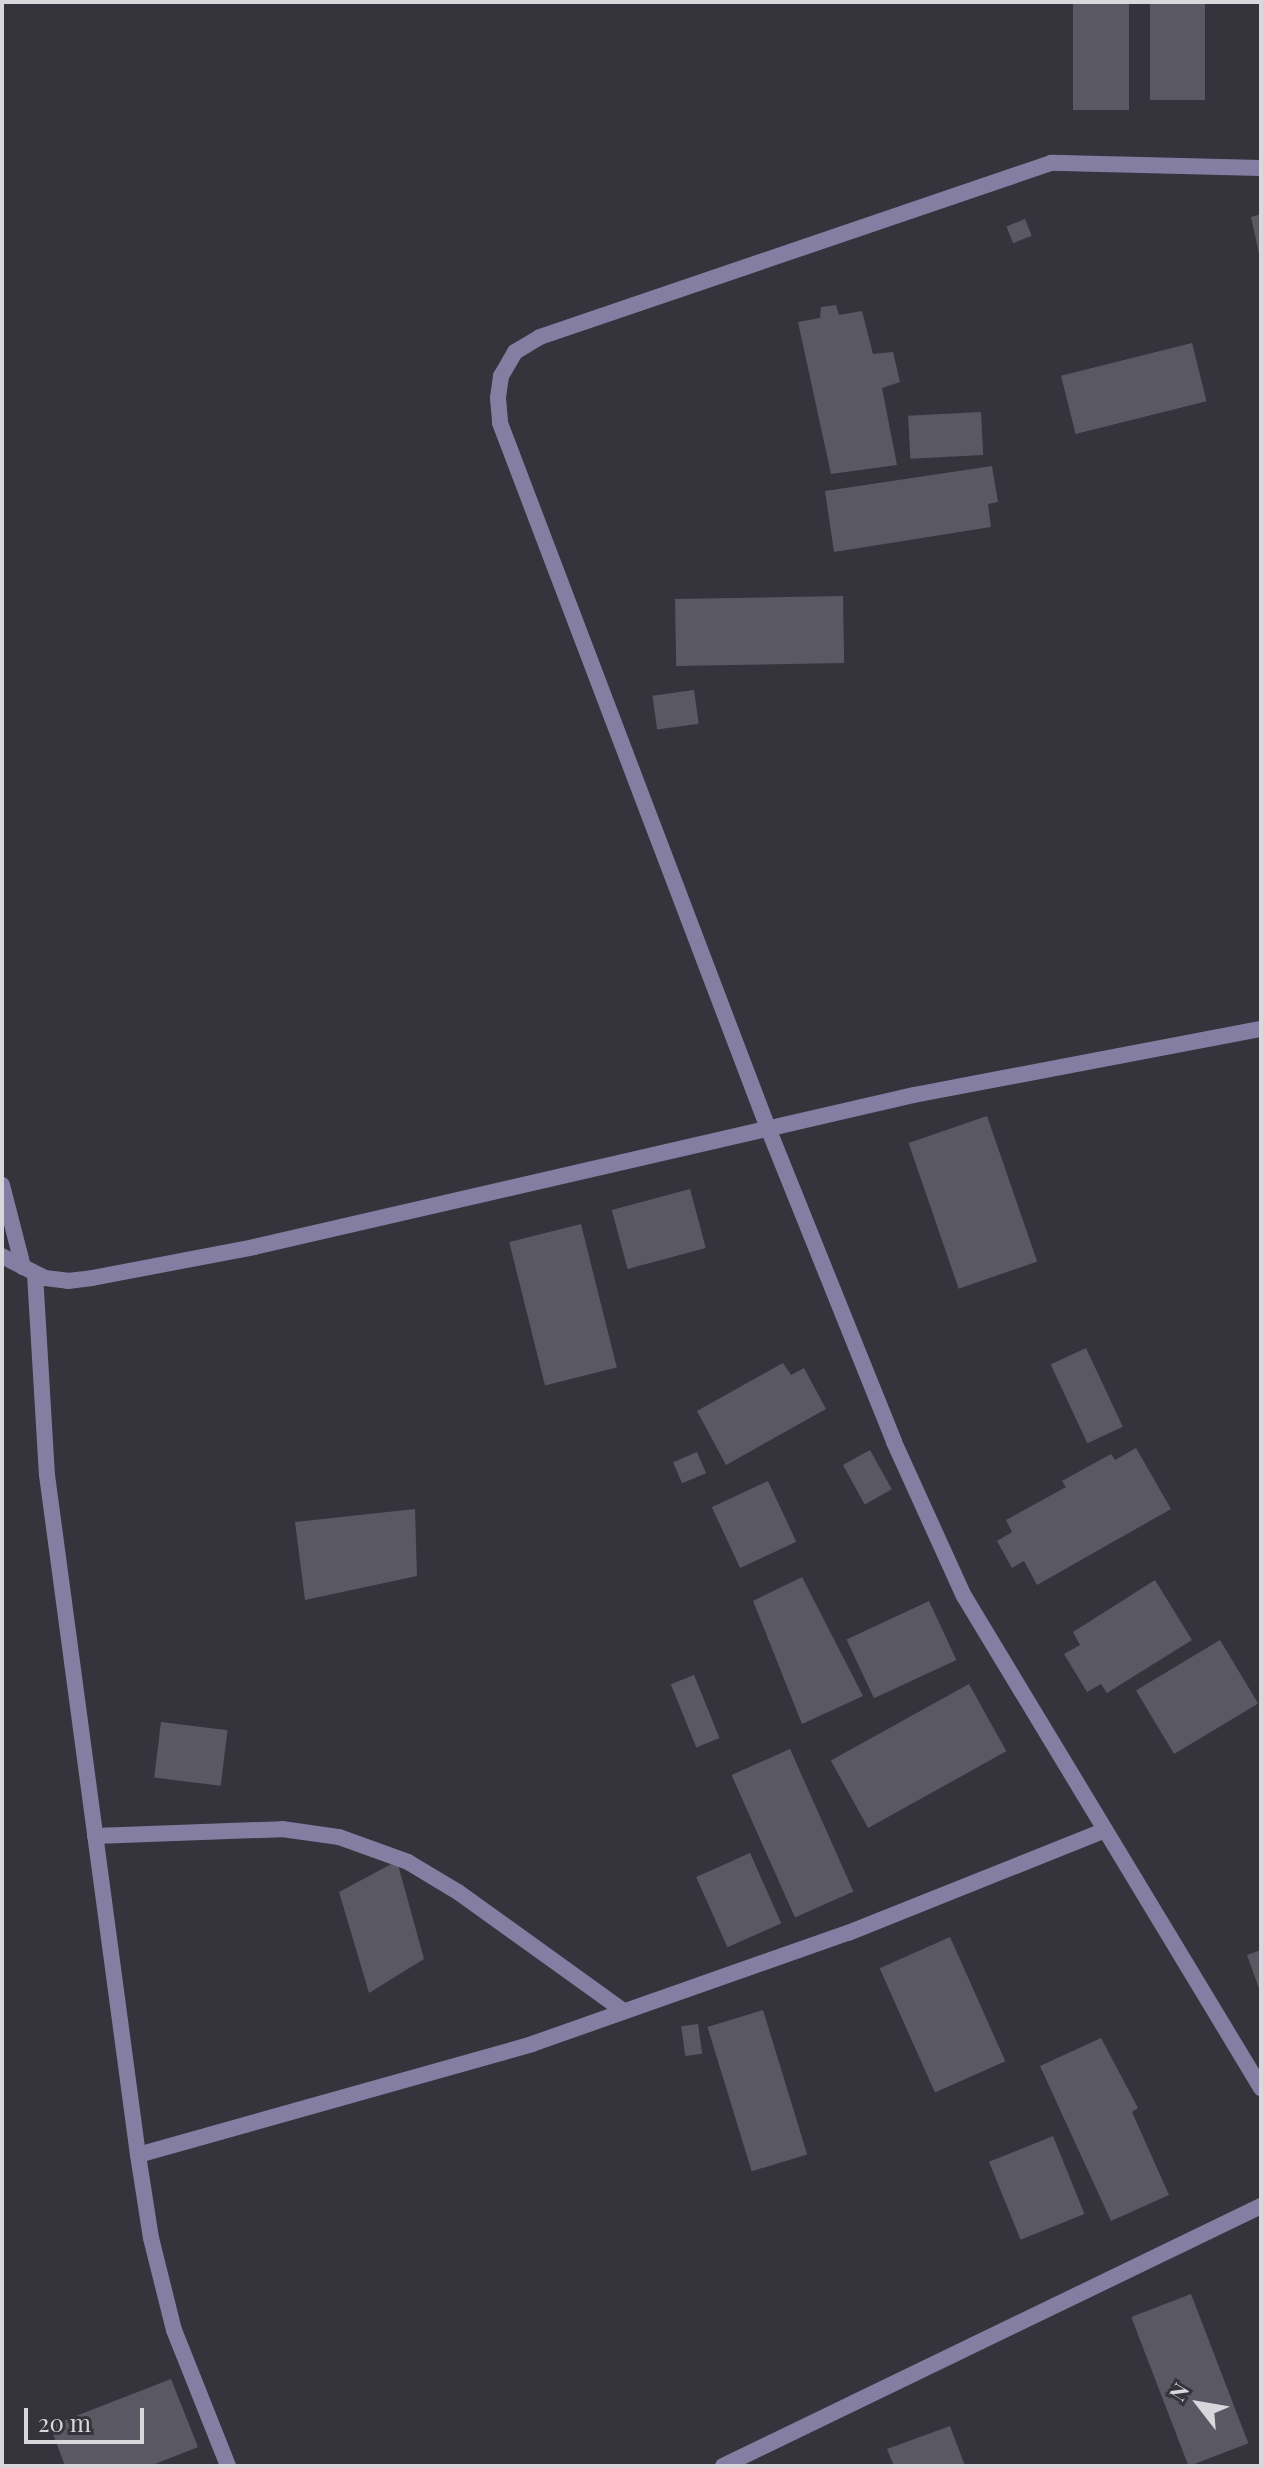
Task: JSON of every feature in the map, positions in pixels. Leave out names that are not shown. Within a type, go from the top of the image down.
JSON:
[{"type":"street","points":[[1261,168],[1051,163],[540,337],[515,352],[501,376],[500,423],[768,1128],[894,1442],[964,1596],[1261,2088]]},
{"type":"street","points":[[2,1256],[29,1271],[56,1280],[92,1278],[254,1247],[914,1095],[1261,1029]]},
{"type":"street","points":[[2,1185],[29,1271],[47,1475],[151,2238],[174,2330],[228,2466]]},
{"type":"street","points":[[95,1836],[282,1829],[339,1837],[408,1862],[458,1892],[622,2010]]},
{"type":"street","points":[[138,2155],[532,2044],[848,1933],[1105,1830]]},
{"type":"street","points":[[723,2466],[1261,2206]]},
{"type":"building","points":[[1073,2],[1129,2],[1129,110],[1073,110]]},
{"type":"building","points":[[1150,2],[1205,2],[1205,100],[1150,100]]},
{"type":"building","points":[[1261,214],[1261,258],[1260,258],[1251,217]]},
{"type":"building","points":[[1025,219],[1032,236],[1013,243],[1006,226]]},
{"type":"building","points":[[836,305],[839,315],[862,311],[873,354],[893,352],[900,382],[882,388],[897,465],[831,474],[798,322],[820,318],[821,307]]},
{"type":"building","points":[[1192,343],[1207,401],[1076,434],[1061,376]]},
{"type":"building","points":[[981,412],[983,455],[910,459],[908,416]]},
{"type":"building","points":[[992,466],[998,502],[988,504],[991,527],[834,552],[825,491]]},
{"type":"building","points":[[843,596],[844,663],[676,666],[675,599]]},
{"type":"building","points":[[694,690],[699,724],[657,730],[652,696]]},
{"type":"building","points":[[987,1116],[1037,1262],[959,1289],[909,1143]]},
{"type":"building","points":[[690,1189],[706,1248],[628,1269],[612,1210]]},
{"type":"building","points":[[581,1224],[617,1368],[545,1386],[509,1242]]},
{"type":"building","points":[[1086,1348],[1123,1427],[1087,1443],[1051,1364]]},
{"type":"building","points":[[783,1363],[791,1375],[804,1368],[826,1409],[726,1465],[697,1411]]},
{"type":"building","points":[[1136,1448],[1171,1509],[1037,1585],[1024,1561],[1012,1568],[997,1541],[1012,1532],[1006,1520],[1066,1487],[1062,1481],[1111,1454],[1115,1460]]},
{"type":"building","points":[[870,1450],[892,1489],[865,1504],[843,1465]]},
{"type":"building","points":[[697,1452],[706,1473],[682,1483],[673,1462]]},
{"type":"building","points":[[768,1481],[796,1542],[740,1568],[712,1507]]},
{"type":"building","points":[[415,1509],[417,1576],[305,1600],[295,1522]]},
{"type":"building","points":[[802,1577],[863,1696],[802,1724],[753,1601]]},
{"type":"building","points":[[1155,1580],[1192,1640],[1107,1693],[1101,1684],[1087,1692],[1064,1654],[1080,1645],[1073,1632]]},
{"type":"building","points":[[929,1601],[956,1660],[874,1698],[847,1639]]},
{"type":"building","points":[[1220,1640],[1258,1703],[1174,1754],[1136,1690]]},
{"type":"building","points":[[694,1675],[719,1738],[696,1747],[671,1684]]},
{"type":"building","points":[[969,1684],[1006,1751],[868,1828],[831,1761]]},
{"type":"building","points":[[161,1722],[228,1730],[221,1786],[154,1778]]},
{"type":"building","points":[[790,1749],[853,1892],[795,1918],[732,1775]]},
{"type":"building","points":[[750,1853],[781,1923],[727,1947],[696,1877]]},
{"type":"building","points":[[397,1861],[424,1959],[369,1993],[339,1892]]},
{"type":"building","points":[[950,1937],[1005,2061],[935,2093],[880,1968]]},
{"type":"building","points":[[1261,1950],[1261,1994],[1247,1955]]},
{"type":"building","points":[[763,2010],[807,2154],[752,2171],[708,2027]]},
{"type":"building","points":[[698,2024],[702,2054],[685,2056],[681,2026]]},
{"type":"building","points":[[1101,2038],[1138,2108],[1132,2112],[1169,2195],[1111,2221],[1040,2066]]},
{"type":"building","points":[[1053,2136],[1084,2214],[1020,2240],[989,2162]]},
{"type":"building","points":[[1191,2294],[1248,2443],[1188,2466],[1131,2317]]},
{"type":"building","points":[[171,2379],[198,2447],[150,2466],[65,2466],[50,2426]]},
{"type":"building","points":[[950,2426],[965,2466],[894,2466],[887,2449]]}]
